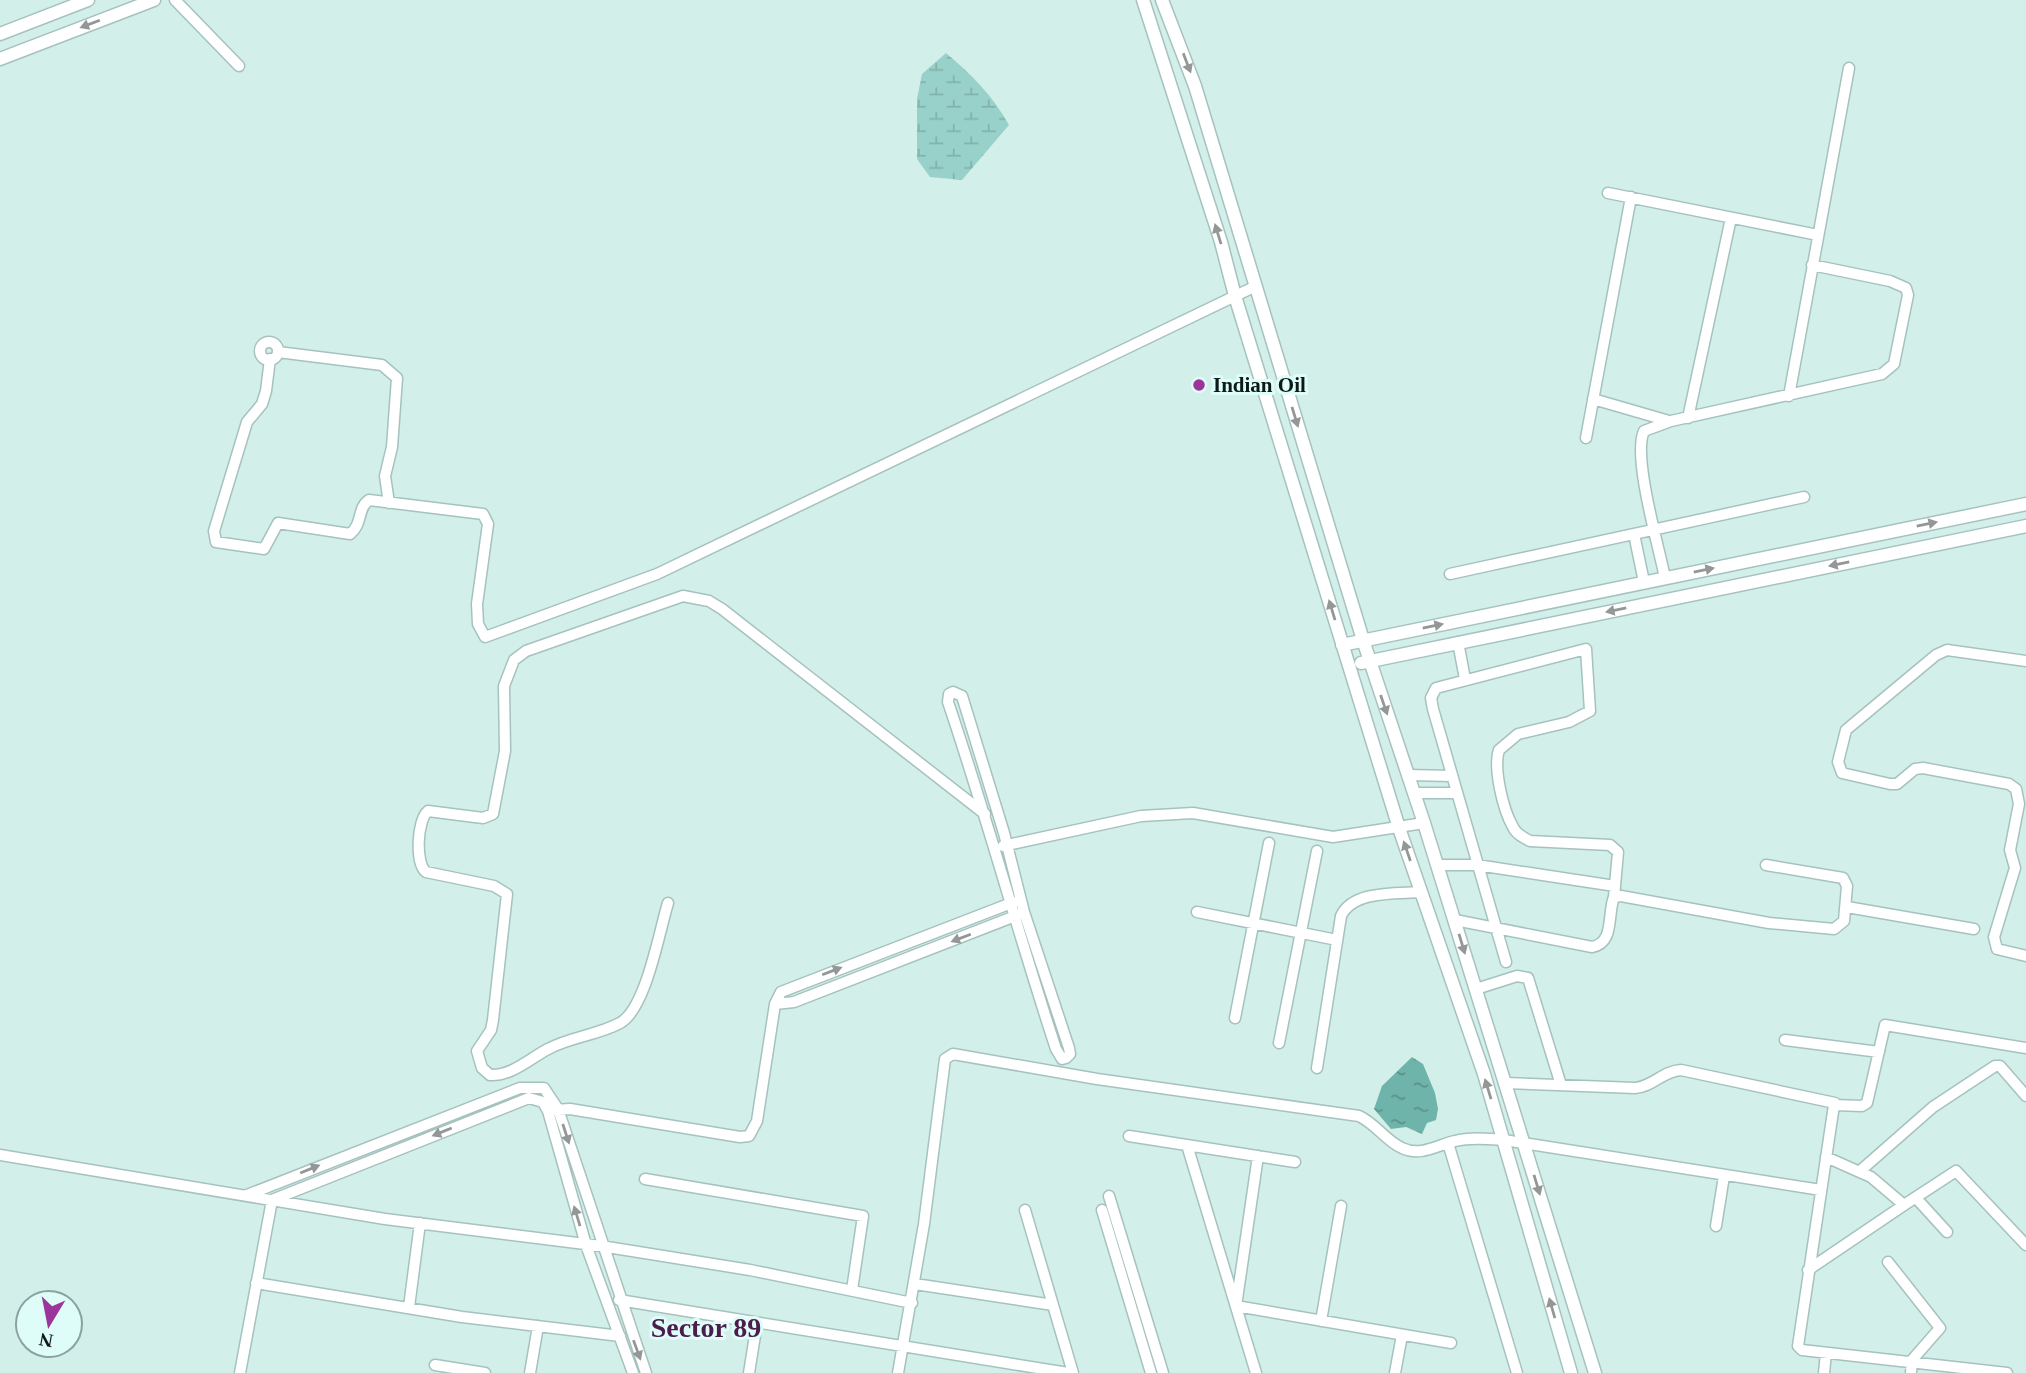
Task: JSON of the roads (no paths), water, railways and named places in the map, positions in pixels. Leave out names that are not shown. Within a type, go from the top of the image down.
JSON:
[{"type":"street","points":[[0,34],[88,0]]},
{"type":"street","points":[[0,59],[154,0]]},
{"type":"street","points":[[175,0],[239,66]]},
{"type":"street","points":[[1143,0],[1221,242],[1240,313],[1399,828],[1504,1140],[1572,1373]]},
{"type":"street","points":[[1162,0],[1195,86],[1369,660],[1438,865],[1595,1373]]},
{"type":"street","points":[[1789,396],[1849,68]]},
{"type":"street","points":[[1608,193],[1818,235]]},
{"type":"street","points":[[1586,438],[1630,197]]},
{"type":"street","points":[[1688,418],[1731,218]]},
{"type":"street","points":[[1665,578],[1641,463],[1640,439],[1650,427],[1891,370],[1908,295],[1901,285],[1812,265]]},
{"type":"street","points":[[389,503],[385,476],[392,447],[397,378],[382,365],[274,355],[262,404],[247,422],[239,444],[214,531],[216,542],[264,549],[278,523],[350,534],[359,526],[366,501],[472,511],[485,515],[487,534],[477,604],[478,624],[485,637],[657,574],[1256,288]]},
{"type":"street","points":[[1593,399],[1671,421]]},
{"type":"street","points":[[1450,574],[1804,497]]},
{"type":"street","points":[[1342,645],[2026,504]]},
{"type":"street","points":[[1350,667],[1369,660],[2026,526]]},
{"type":"street","points":[[1634,534],[1644,582]]},
{"type":"street","points":[[668,903],[645,981],[630,1016],[619,1023],[548,1048],[520,1066],[490,1075],[482,1068],[477,1051],[491,1030],[493,1020],[506,894],[503,889],[495,886],[426,872],[419,863],[421,820],[428,811],[483,818],[493,814],[505,751],[504,686],[514,660],[526,651],[683,596],[709,601],[722,609],[985,814]]},
{"type":"street","points":[[1458,642],[1465,679]]},
{"type":"street","points":[[1455,920],[1495,930],[1581,946],[1601,946],[1606,939],[1615,891],[1618,852],[1610,845],[1531,841],[1522,837],[1513,828],[1496,771],[1499,750],[1518,734],[1585,717],[1590,711],[1588,651],[1581,648],[1465,679],[1436,688],[1431,698],[1495,930],[1506,962]]},
{"type":"street","points":[[2026,661],[1947,650],[1936,655],[1846,730],[1838,762],[1842,773],[1890,784],[1897,784],[1915,769],[1923,768],[2009,784],[2016,789],[2018,796],[2010,850],[2020,869],[1994,937],[1994,945],[2003,951],[2026,956]]},
{"type":"street","points":[[985,814],[948,702],[948,694],[953,692],[962,696],[1007,845],[1015,902],[1013,918],[1056,1049],[1062,1059],[1066,1058],[1070,1054],[1069,1048],[1024,912],[1015,902],[994,847],[985,814]]},
{"type":"street","points":[[1408,775],[1452,776]]},
{"type":"street","points":[[1415,793],[1457,793]]},
{"type":"street","points":[[994,847],[1116,820],[1193,813],[1333,837],[1424,823]]},
{"type":"street","points":[[1236,1018],[1269,843]]},
{"type":"street","points":[[1279,1043],[1317,850]]},
{"type":"street","points":[[1438,865],[1477,865],[1615,891],[1632,898],[1791,926],[1834,929],[1844,921],[1847,886],[1843,878],[1766,865]]},
{"type":"street","points":[[1317,1068],[1337,940],[1346,905],[1360,899],[1421,891]]},
{"type":"street","points":[[272,1200],[523,1100],[537,1099],[553,1110],[740,1137],[749,1136],[757,1121],[775,1004],[788,988],[1015,902]]},
{"type":"street","points":[[1847,907],[1974,929]]},
{"type":"street","points":[[775,1004],[794,1002],[1024,912]]},
{"type":"street","points":[[1197,912],[1337,940]]},
{"type":"street","points":[[1476,989],[1517,976],[1528,978],[1561,1084]]},
{"type":"street","points":[[1505,1083],[1643,1087],[1664,1073],[1681,1070],[1835,1103],[1866,1105],[1885,1025],[2026,1048]]},
{"type":"street","points":[[1785,1040],[1879,1052]]},
{"type":"street","points":[[898,1373],[915,1283],[945,1059],[953,1054],[1097,1079],[1359,1116],[1372,1122],[1401,1148],[1412,1151],[1423,1152],[1466,1139],[1504,1140],[1821,1190]]},
{"type":"street","points":[[1860,1171],[1933,1107],[1994,1066],[2000,1066],[2026,1096]]},
{"type":"street","points":[[537,1099],[540,1086]]},
{"type":"street","points":[[247,1195],[520,1088],[540,1086],[550,1094],[586,1245],[633,1373]]},
{"type":"street","points":[[1835,1103],[1798,1346],[1802,1350],[1912,1360],[2007,1373]]},
{"type":"street","points":[[553,1110],[646,1373]]},
{"type":"street","points":[[1129,1136],[1295,1162]]},
{"type":"street","points":[[1448,1143],[1517,1373]]},
{"type":"street","points":[[1187,1145],[1256,1373]]},
{"type":"street","points":[[0,1155],[420,1223],[601,1246],[750,1270],[912,1303]]},
{"type":"street","points":[[1236,1306],[1258,1156]]},
{"type":"street","points":[[1826,1157],[1860,1171],[1883,1185],[1904,1205]]},
{"type":"street","points":[[1808,1270],[1956,1171],[2026,1245]]},
{"type":"street","points":[[1716,1226],[1724,1176]]},
{"type":"street","points":[[645,1180],[863,1216],[852,1290]]},
{"type":"street","points":[[1109,1196],[1163,1373]]},
{"type":"street","points":[[1916,1198],[1947,1231]]},
{"type":"street","points":[[240,1373],[272,1200]]},
{"type":"street","points":[[1321,1321],[1341,1206]]},
{"type":"street","points":[[619,1300],[1071,1373],[1025,1210]]},
{"type":"street","points":[[1102,1210],[1151,1373]]},
{"type":"street","points":[[409,1307],[420,1223]]},
{"type":"street","points":[[1888,1262],[1940,1328],[1912,1360],[1910,1373]]},
{"type":"street","points":[[256,1283],[620,1336]]},
{"type":"street","points":[[915,1283],[1053,1305]]},
{"type":"street","points":[[1236,1306],[1451,1343]]},
{"type":"street","points":[[749,1373],[757,1322]]},
{"type":"street","points":[[530,1373],[538,1326]]},
{"type":"street","points":[[1395,1373],[1402,1335]]},
{"type":"street","points":[[1824,1373],[1826,1353]]},
{"type":"street","points":[[435,1365],[485,1373]]},
{"type":"water","points":[[1412,1057],[1423,1064],[1435,1093],[1438,1109],[1436,1120],[1427,1123],[1422,1134],[1406,1127],[1391,1129],[1374,1109],[1382,1086]]},
{"type":"place","name":"Indian Oil","points":[[1199,385]]},
{"type":"district","name":"Sector 89","points":[[706,1327]]}]
